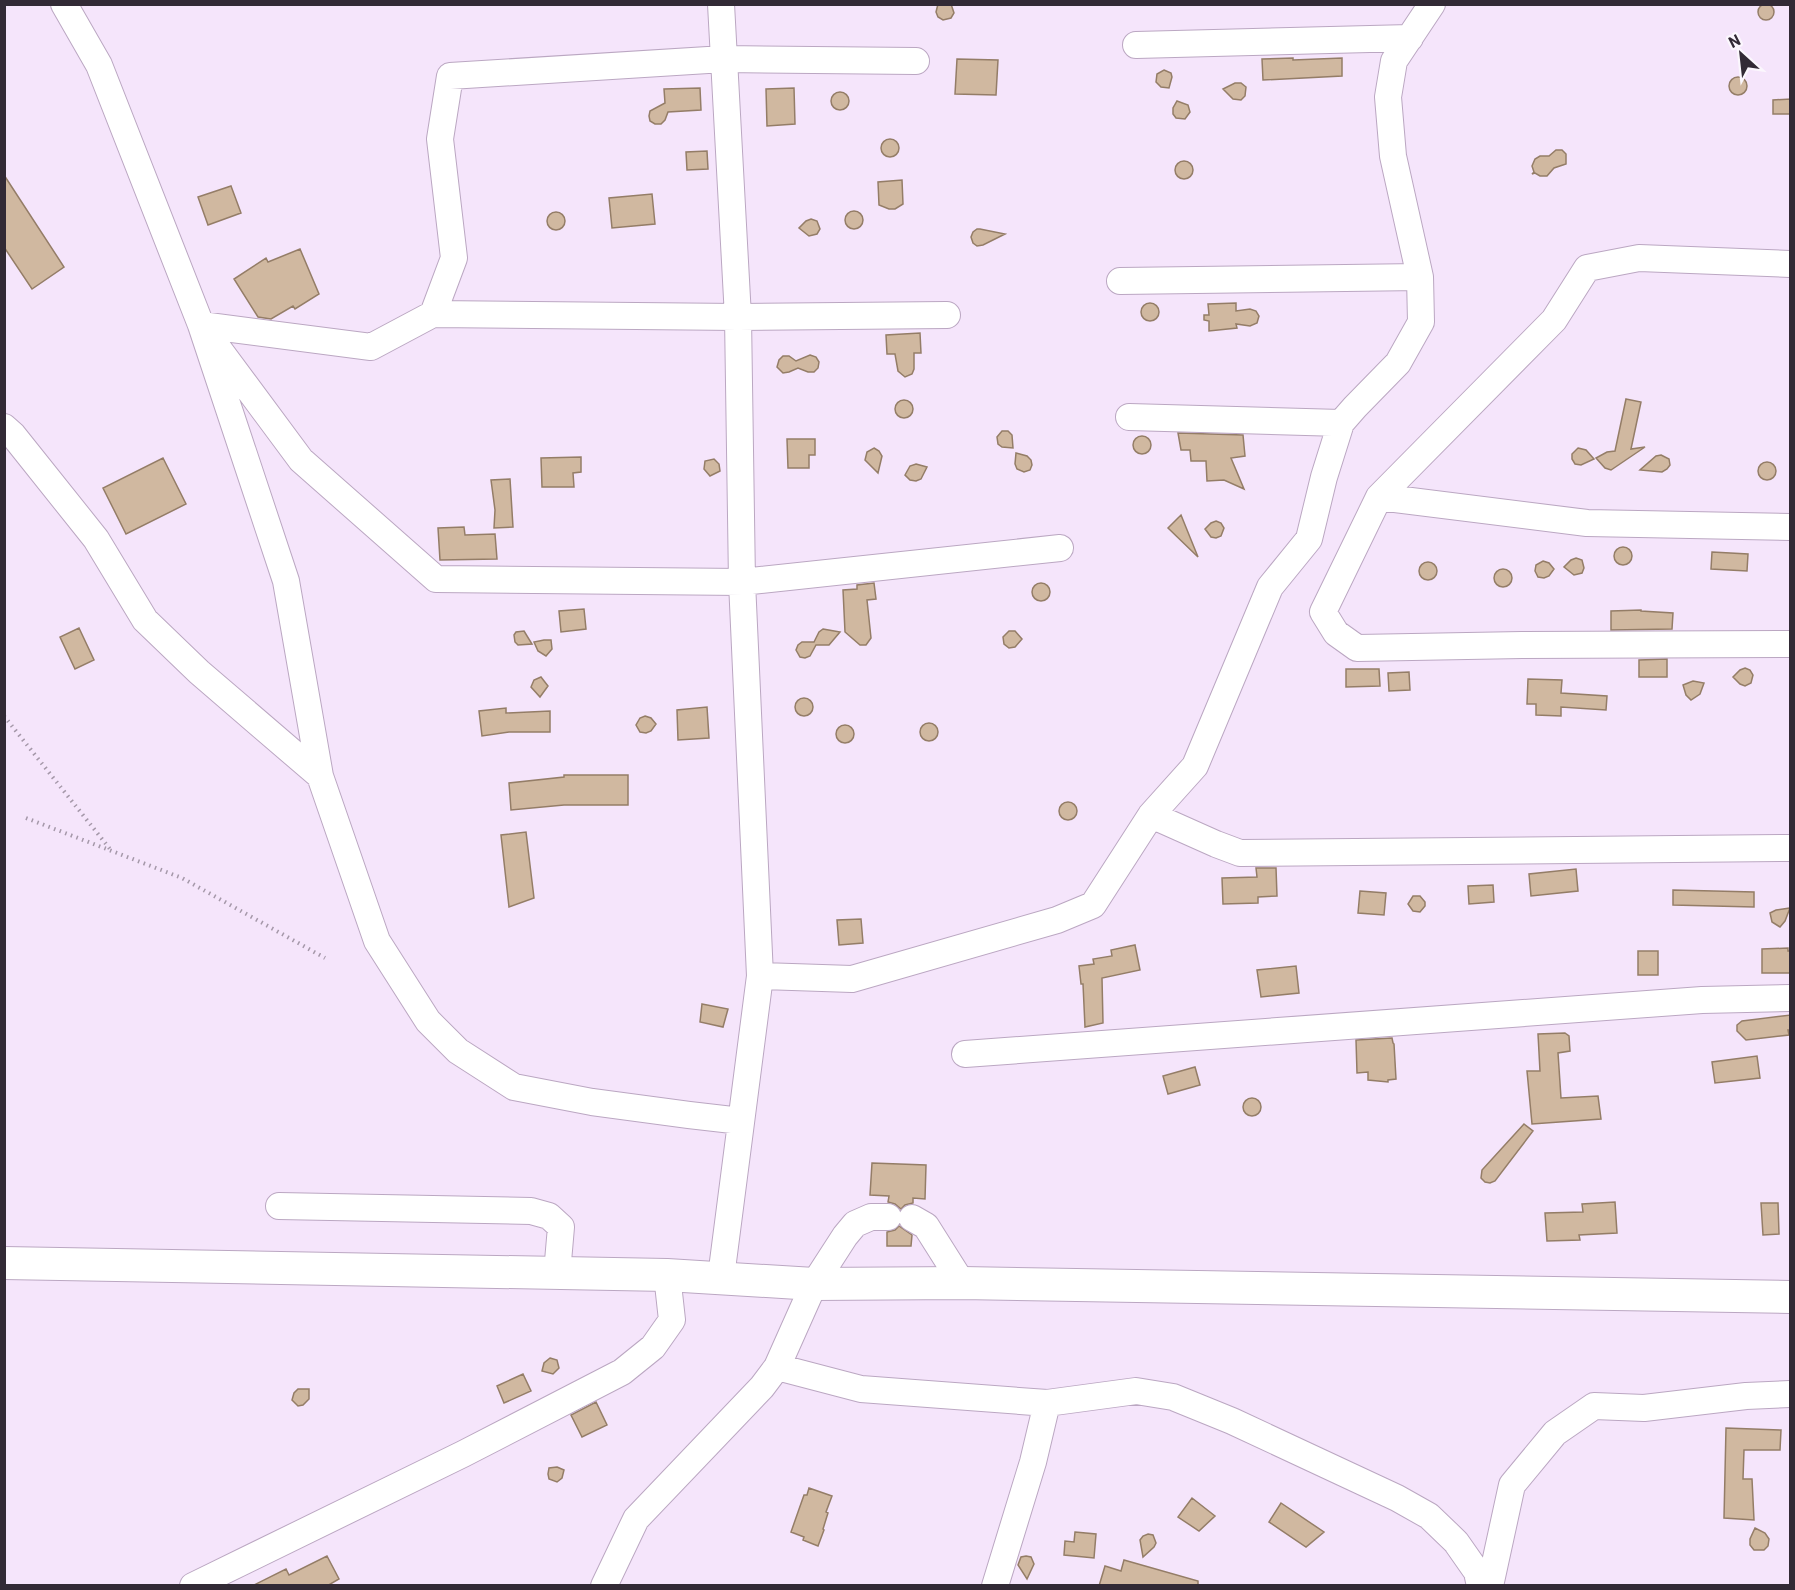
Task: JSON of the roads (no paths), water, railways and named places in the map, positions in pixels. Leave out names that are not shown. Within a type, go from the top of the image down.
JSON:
[{"type":"main road","points":[[4,1263],[667,1275],[814,1284],[962,1282],[1791,1297]]},
{"type":"street","points":[[64,4],[99,65],[201,325],[286,581],[320,776],[377,941],[428,1022],[458,1051],[514,1087],[689,1116],[741,1121]]},
{"type":"street","points":[[721,4],[738,317],[742,582],[760,976],[721,1277]]},
{"type":"street","points":[[760,976],[852,979],[1057,920],[1093,905],[1151,815],[1196,766],[1270,587],[1309,539],[1324,477],[1341,423],[1354,406],[1398,363],[1421,322],[1420,277],[1392,156],[1388,106],[1394,61],[1432,4]]},
{"type":"street","points":[[1136,45],[1410,38]]},
{"type":"street","points":[[433,315],[453,258],[440,139],[450,76],[724,59],[916,61]]},
{"type":"street","points":[[1791,264],[1639,258],[1587,268],[1554,320],[1379,497],[1323,612],[1336,633],[1357,648],[1568,644],[1791,644]]},
{"type":"street","points":[[1120,281],[1420,277]]},
{"type":"street","points":[[201,325],[371,348],[433,315],[738,317],[947,315]]},
{"type":"street","points":[[201,325],[301,460],[436,579],[742,582],[1060,548]]},
{"type":"street","points":[[1129,417],[1341,423]]},
{"type":"street","points":[[7,432],[96,538],[145,620],[199,672],[320,776]]},
{"type":"street","points":[[1379,497],[1587,523],[1791,527]]},
{"type":"street","points":[[1151,815],[1240,853],[1791,849]]},
{"type":"street","points":[[965,1054],[1702,1000],[1791,998]]},
{"type":"street","points":[[279,1206],[531,1211],[549,1216],[561,1227],[557,1273]]},
{"type":"street","points":[[604,1586],[636,1519],[762,1388],[777,1367],[814,1284],[855,1224],[871,1217],[900,1218],[926,1226],[962,1282]]},
{"type":"street","points":[[193,1586],[463,1454],[622,1372],[653,1347],[672,1320],[667,1275]]},
{"type":"street","points":[[777,1367],[861,1389],[1047,1403],[1136,1391],[1173,1396],[1397,1498],[1429,1516],[1456,1542],[1477,1572],[1480,1586]]},
{"type":"street","points":[[1490,1586],[1512,1485],[1555,1434],[1594,1406],[1644,1408],[1746,1396],[1791,1394]]},
{"type":"street","points":[[995,1586],[1033,1462],[1047,1403]]}]
